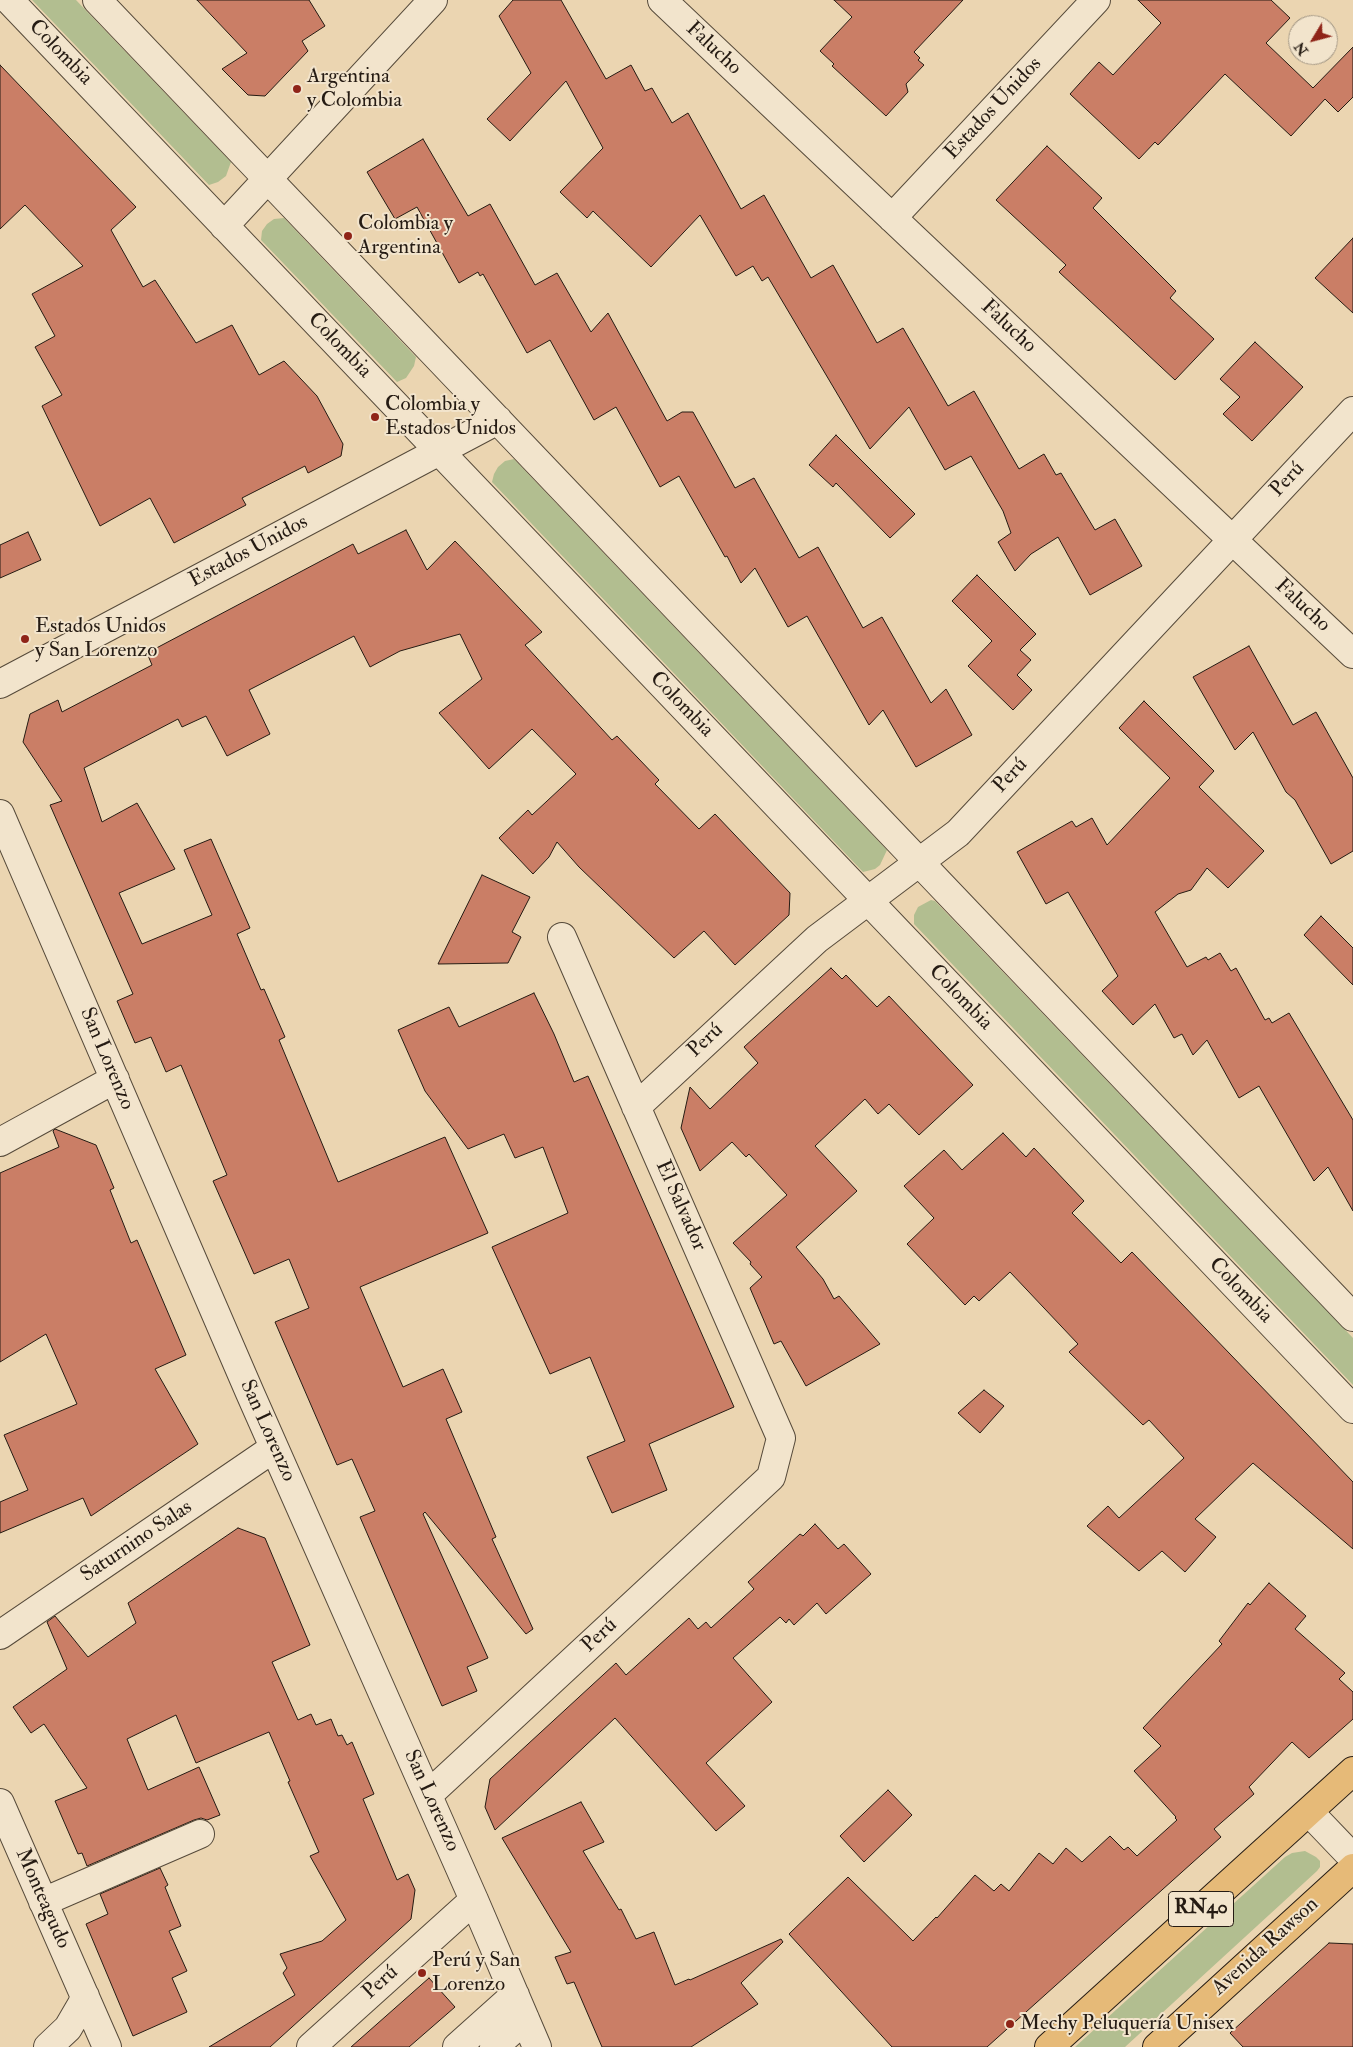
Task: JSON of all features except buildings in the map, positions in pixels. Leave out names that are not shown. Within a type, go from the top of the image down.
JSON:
[{"type":"main road","name":"RN40","points":[[1049,2047],[1353,1771]]},
{"type":"main road","name":"Avenida Rawson","points":[[1157,2047],[1353,1868]]},
{"type":"street","name":"Colombia","points":[[9,0],[1353,1409]]},
{"type":"street","points":[[97,0],[1353,1317]]},
{"type":"street","points":[[224,226],[433,0]]},
{"type":"street","name":"Falucho","points":[[662,0],[1353,654]]},
{"type":"street","name":"Estados Unidos","points":[[892,218],[1096,0]]},
{"type":"street","name":"Perú","points":[[636,1107],[817,938],[958,833],[1353,410]]},
{"type":"street","name":"Estados Unidos","points":[[0,684],[498,420]]},
{"type":"street","name":"San Lorenzo","points":[[0,814],[274,1448],[428,1795],[537,2047]]},
{"type":"street","name":"El Salvador","points":[[562,937],[781,1438],[771,1478]]},
{"type":"street","points":[[0,1142],[114,1079]]},
{"type":"street","name":"Saturnino Salas","points":[[0,1635],[274,1448]]},
{"type":"street","name":"Perú","points":[[428,1795],[771,1478]]},
{"type":"street","name":"Monteagudo","points":[[0,1802],[107,2047]]},
{"type":"street","points":[[1309,1812],[1353,1858]]},
{"type":"street","points":[[43,1902],[200,1834]]},
{"type":"street","name":"Perú","points":[[311,2047],[474,1900]]},
{"type":"street","points":[[48,2047],[68,2028],[85,1996]]},
{"type":"street","points":[[457,2047],[520,2007]]},
{"type":"street","points":[[494,2047],[520,2007]]},
{"type":"green space","points":[[32,0],[76,0],[231,162],[226,176],[218,182],[209,185]]},
{"type":"green space","points":[[284,218],[416,357],[414,366],[406,378],[397,382],[261,240],[262,231],[267,224],[274,219]]},
{"type":"green space","points":[[514,459],[887,850],[880,865],[875,869],[863,872],[492,482],[498,467],[505,461]]},
{"type":"green space","points":[[931,900],[935,901],[1353,1338],[1353,1385],[914,924],[914,915],[918,907]]},
{"type":"green space","points":[[1305,1851],[1320,1861],[1320,1867],[1317,1871],[1125,2047],[1075,2047],[1285,1857],[1292,1853]]},
{"type":"place","name":"Argentina y Colombia","points":[[297,89]]},
{"type":"place","name":"Colombia y Argentina","points":[[348,236]]},
{"type":"place","name":"Colombia y Estados Unidos","points":[[375,417]]},
{"type":"place","name":"Estados Unidos y San Lorenzo","points":[[25,639]]},
{"type":"place","name":"Perú y San Lorenzo","points":[[422,1973]]},
{"type":"place","name":"Mechy Peluquería Unisex","points":[[1010,2024]]}]
